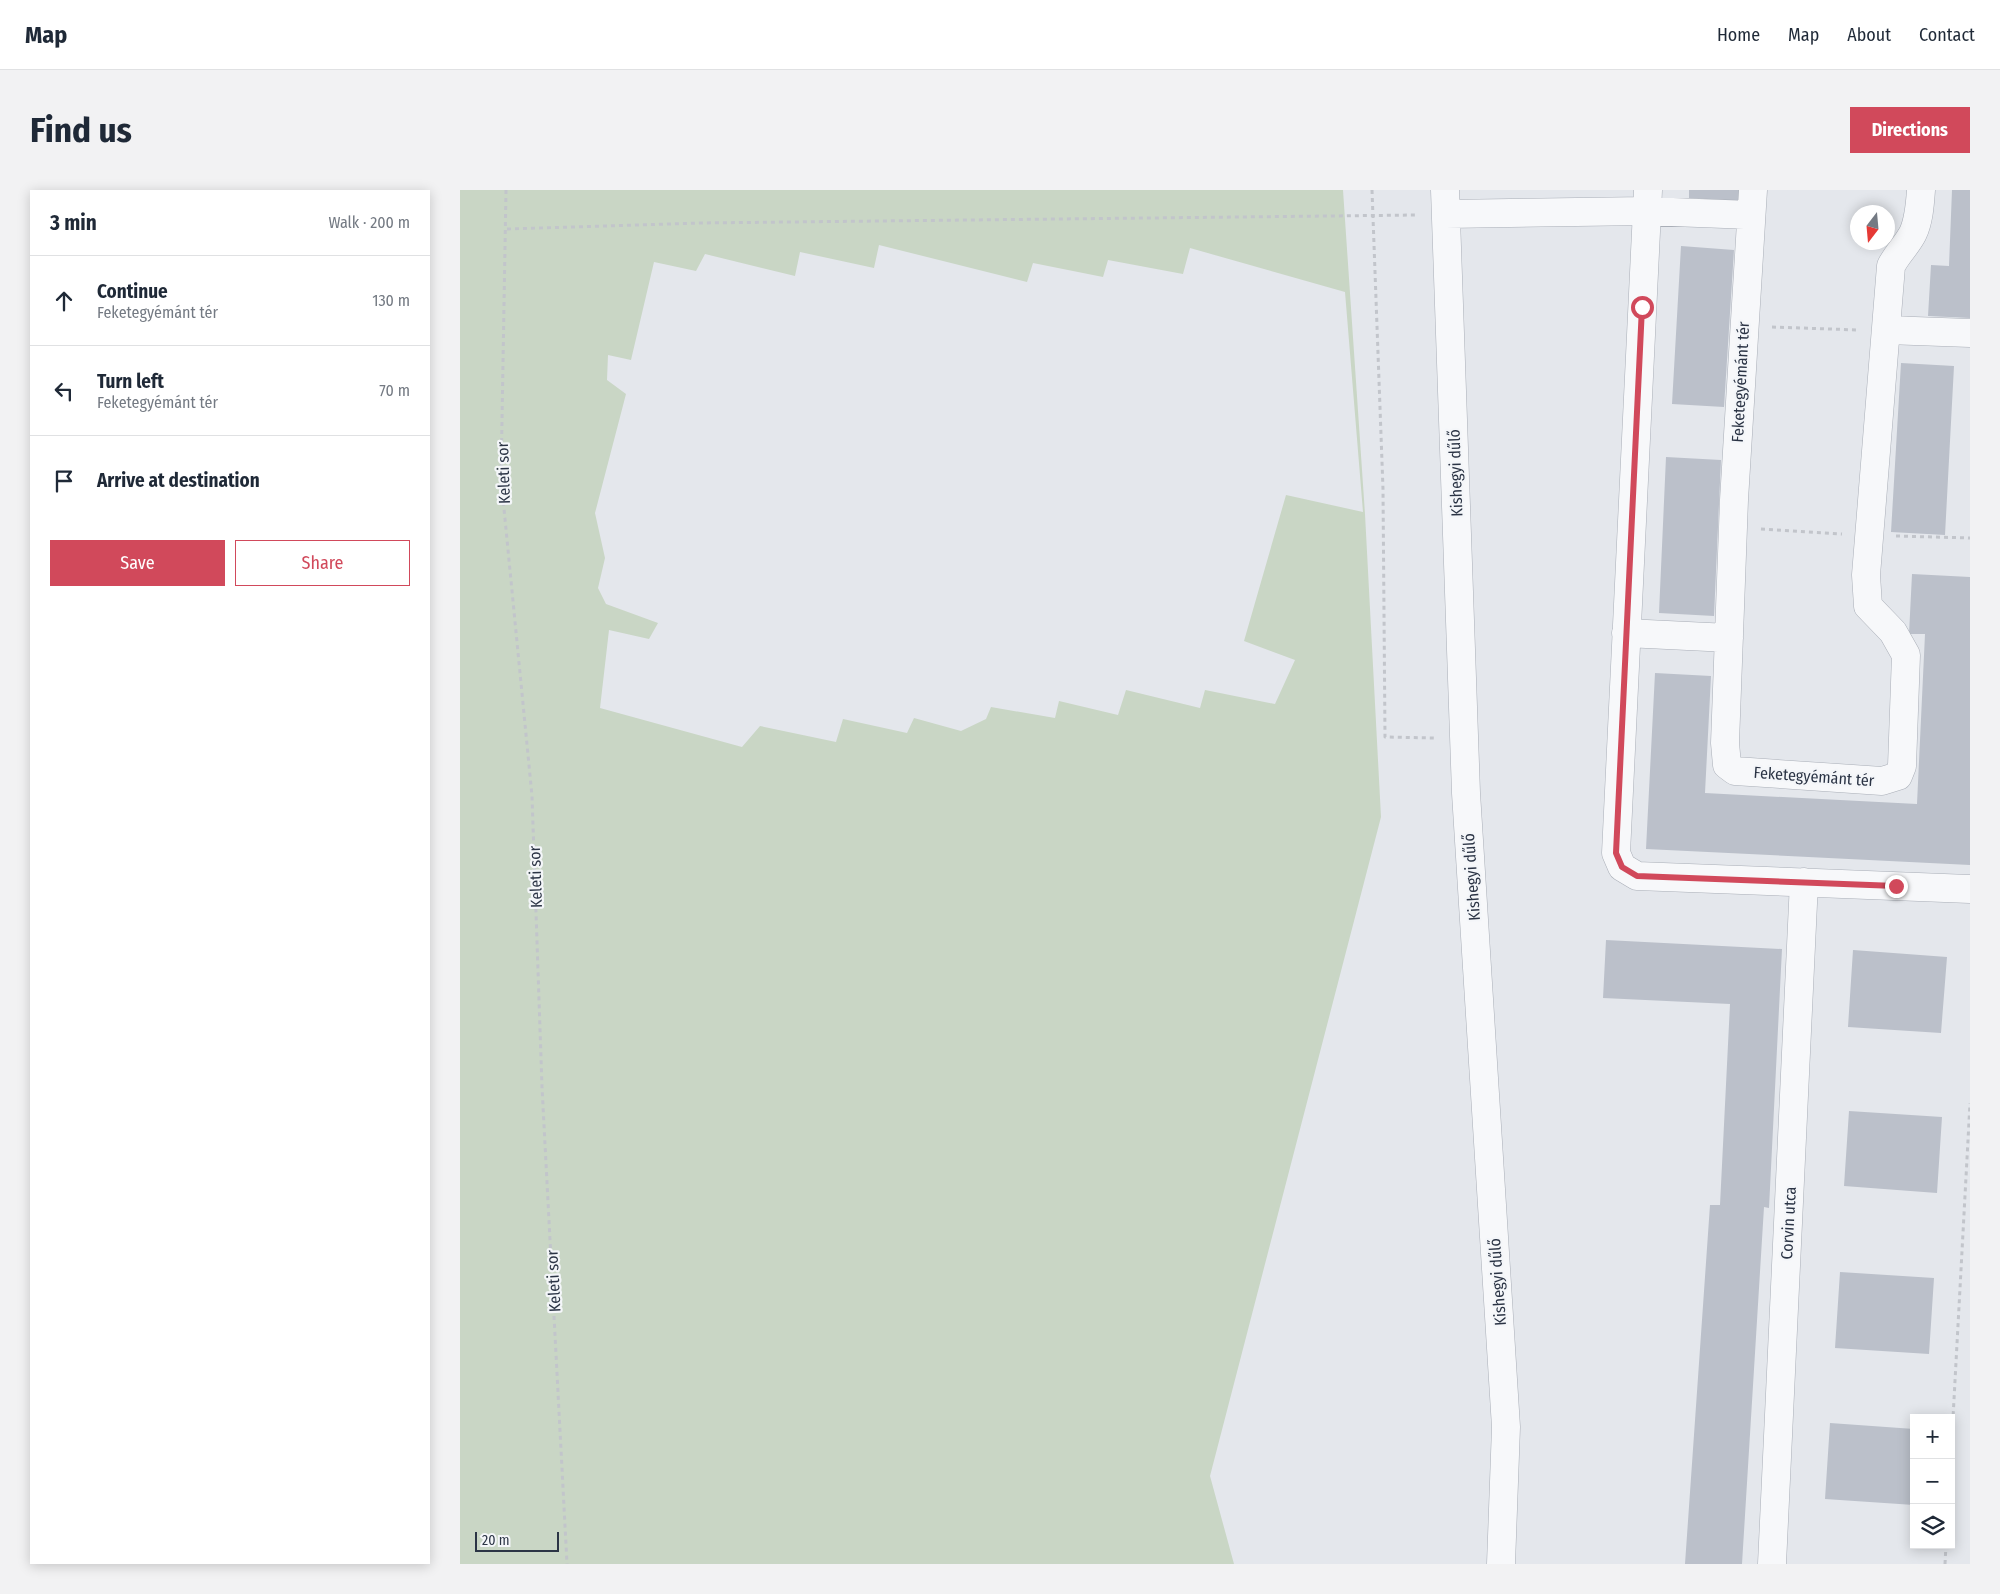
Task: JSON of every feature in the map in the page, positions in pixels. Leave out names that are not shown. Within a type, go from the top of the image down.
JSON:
[{"type":"street","name":"Feketegyémánt tér","points":[[1446,202],[1647,200],[1752,202],[1743,326],[1729,638],[1725,748],[1727,764],[1735,771],[1882,781],[1898,776],[1902,766],[1906,655],[1893,632],[1868,606],[1866,575],[1891,266],[1897,254],[1914,232],[1921,190]]},
{"type":"street","points":[[1647,200],[1616,853],[1622,867],[1637,876],[1970,889]]},
{"type":"street","name":"Kishegyi dűlő","points":[[1446,202],[1464,739],[1506,1427],[1501,1564]]},
{"type":"street","points":[[1887,330],[1970,333]]},
{"type":"street","points":[[1626,632],[1729,638]]},
{"type":"street","name":"Corvin utca","points":[[1772,1564],[1804,882]]},
{"type":"path","name":"Keleti sor","points":[[506,190],[507,229],[501,478],[532,796],[542,1087],[567,1564]]},
{"type":"path","points":[[1372,190],[1383,489],[1385,737],[1464,739]]},
{"type":"path","points":[[507,229],[699,224],[1372,216],[1446,202]]},
{"type":"path","points":[[1743,326],[1887,330]]},
{"type":"path","points":[[1953,1414],[1970,1103]]},
{"type":"path","points":[[1946,1549],[1946,1564]]},
{"type":"green space","points":[[460,190],[1343,190],[1365,514],[1381,817],[1210,1476],[1234,1564],[460,1564]],"holes":[[[879,245],[1027,282],[1033,263],[1103,277],[1108,260],[1183,274],[1190,248],[1345,292],[1363,512],[1286,495],[1244,641],[1295,660],[1275,704],[1205,690],[1200,708],[1126,690],[1118,715],[1059,701],[1055,718],[991,707],[986,719],[961,731],[914,718],[907,733],[843,719],[836,742],[760,726],[742,747],[600,708],[609,630],[649,639],[658,623],[606,604],[598,588],[605,558],[595,513],[626,394],[607,380],[608,355],[631,360],[654,262],[696,271],[705,254],[795,276],[800,252],[874,268]]]},
{"type":"building","points":[[1689,190],[1741,190],[1741,201],[1689,198]]},
{"type":"building","points":[[1952,190],[1970,190],[1970,318],[1928,316],[1931,265],[1949,266]]},
{"type":"building","points":[[1681,246],[1734,250],[1724,407],[1672,404]]},
{"type":"building","points":[[1901,363],[1954,366],[1945,535],[1891,532]]},
{"type":"building","points":[[1666,457],[1721,460],[1714,616],[1659,613]]},
{"type":"building","points":[[1912,574],[1970,577],[1970,865],[1646,849],[1655,673],[1711,676],[1705,793],[1917,804],[1925,634],[1909,634]]},
{"type":"building","points":[[1606,940],[1782,949],[1769,1208],[1764,1207],[1742,1564],[1685,1564],[1710,1205],[1720,1205],[1730,1004],[1603,998]]},
{"type":"building","points":[[1853,950],[1947,957],[1941,1033],[1848,1027]]},
{"type":"building","points":[[1849,1111],[1942,1117],[1937,1193],[1844,1186]]},
{"type":"building","points":[[1840,1272],[1934,1278],[1929,1354],[1835,1348]]},
{"type":"building","points":[[1830,1423],[1910,1429],[1910,1505],[1825,1499]]},
{"type":"route","points":[[1642,307],[1616,853],[1622,867],[1637,876],[1896,886]]}]
